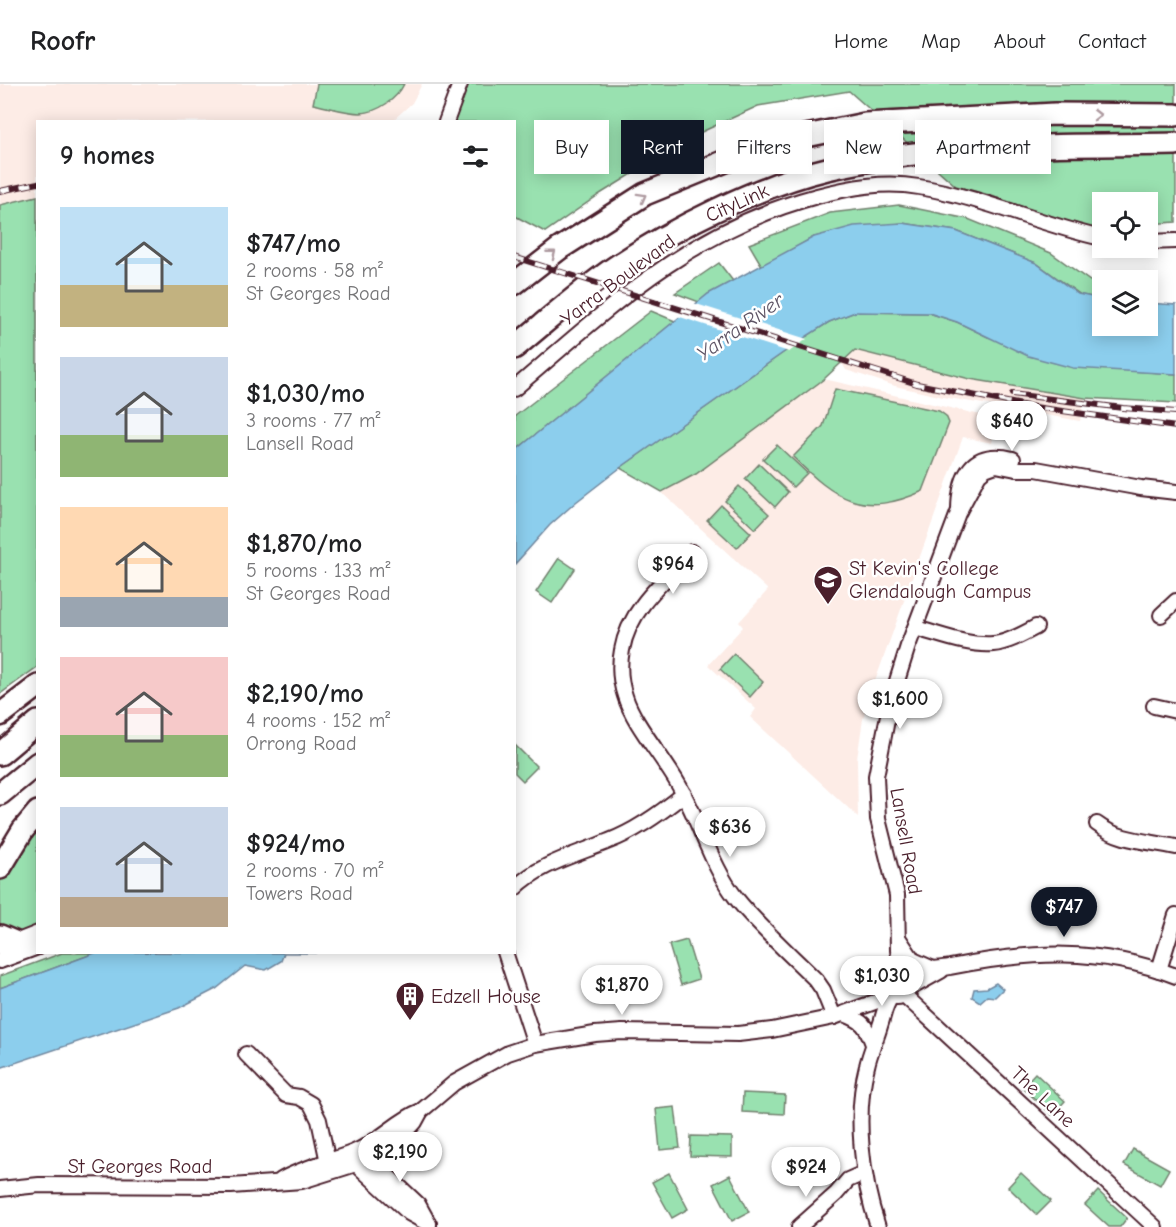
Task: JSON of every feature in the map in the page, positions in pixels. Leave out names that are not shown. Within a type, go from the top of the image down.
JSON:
[{"type":"highway","points":[[516,282],[583,232],[645,194],[750,151],[801,137],[865,124],[1054,114],[1176,115]]},
{"type":"highway","name":"CityLink","points":[[516,346],[614,268],[662,239],[727,205],[826,169],[931,152],[1176,144]]},
{"type":"highway","points":[[0,715],[36,688]]},
{"type":"highway","points":[[0,753],[36,724]]},
{"type":"highway","points":[[0,794],[36,765]]},
{"type":"highway","points":[[0,868],[23,830],[36,814]]},
{"type":"street","points":[[447,120],[460,84]]},
{"type":"street","name":"Yarra Boulevard","points":[[516,387],[617,300],[664,266],[726,230],[777,209],[826,194],[867,185],[893,184],[919,187],[978,201],[1092,236]]},
{"type":"street","points":[[1158,242],[1176,242]]},
{"type":"street","name":"Lansell Road","points":[[897,988],[897,895],[878,819],[876,776],[891,700],[958,513],[969,496],[975,478],[990,461],[1004,457],[1018,460],[1036,469],[1176,492]]},
{"type":"street","points":[[692,552],[638,611],[625,636],[620,672],[625,696],[634,715],[669,766],[684,794],[713,861],[736,898],[816,980],[839,1015],[858,1019],[864,1024],[873,1044]]},
{"type":"street","points":[[1161,615],[1176,601]]},
{"type":"street","points":[[915,628],[962,640],[994,644],[1036,627]]},
{"type":"street","points":[[1154,706],[1176,711]]},
{"type":"street","points":[[516,887],[532,874],[550,864],[621,836],[684,794]]},
{"type":"street","points":[[1097,824],[1108,833],[1176,847]]},
{"type":"street","points":[[1159,970],[1176,915]]},
{"type":"street","points":[[5,942],[36,934]]},
{"type":"street","points":[[898,943],[917,963],[931,968]]},
{"type":"street","points":[[0,961],[36,947]]},
{"type":"street","name":"St Georges Road","points":[[897,988],[912,972],[1013,956],[1057,953],[1117,959],[1176,976]]},
{"type":"street","points":[[506,954],[535,1044]]},
{"type":"street","name":"St Georges Road","points":[[0,1189],[39,1185],[231,1186],[279,1182],[299,1170],[329,1166],[360,1158],[408,1116],[421,1111],[454,1083],[508,1053],[535,1044],[622,1032],[738,1034],[803,1025],[875,1003],[897,988],[948,967]]},
{"type":"street","points":[[878,1227],[865,1180],[862,1107],[866,1068],[873,1044],[881,1024],[888,1017],[897,988]]},
{"type":"street","name":"The Lane","points":[[897,988],[1155,1227]]},
{"type":"street","points":[[246,1054],[258,1069],[286,1095],[299,1097],[311,1104],[319,1120],[329,1166]]},
{"type":"street","points":[[360,1158],[418,1204],[431,1225]]},
{"type":"street","points":[[799,1227],[836,1194],[865,1180]]},
{"type":"shaded area","points":[[0,84],[422,84],[412,103],[393,120],[36,120],[36,196],[0,205]]},
{"type":"shaded area","points":[[849,348],[970,379],[1085,398],[1080,421],[943,397],[895,386],[846,370],[843,365],[839,364]]},
{"type":"shaded area","name":"St Kevin's College Glendalough Campus","points":[[824,379],[998,419],[992,443],[963,437],[873,687],[863,719],[857,759],[858,817],[750,717],[756,709],[708,665],[743,627],[739,622],[768,590],[662,493],[696,474]]},
{"type":"green space","points":[[317,84],[404,84],[397,95],[386,104],[361,113],[313,104]]},
{"type":"green space","points":[[468,84],[1176,84],[1176,222],[1158,223],[1158,192],[1092,192],[1092,229],[1085,229],[989,195],[956,186],[942,174],[1051,174],[1051,120],[915,120],[915,150],[903,139],[903,120],[882,120],[849,91],[758,106],[728,120],[716,120],[716,125],[704,131],[704,120],[621,120],[621,174],[632,174],[545,232],[516,217],[516,120],[454,120]]},
{"type":"green space","points":[[36,196],[36,668],[0,694],[0,205]]},
{"type":"green space","points":[[899,205],[968,219],[1051,253],[1092,281],[1092,297],[1081,295],[1036,263],[956,231],[902,223],[814,237],[762,266],[749,244],[830,213]]},
{"type":"green space","points":[[719,263],[733,281],[708,294],[699,302],[675,293]]},
{"type":"green space","points":[[651,311],[675,321],[516,450],[516,415]]},
{"type":"green space","points":[[855,312],[929,313],[957,322],[988,337],[1132,371],[1176,374],[1176,403],[1085,398],[1012,386],[970,379],[855,350],[824,379],[696,474],[662,492],[620,468],[807,336],[829,322]]},
{"type":"green space","points":[[835,389],[939,411],[946,416],[949,423],[923,491],[883,503],[852,500],[837,494],[823,484],[793,457],[823,426]]},
{"type":"green space","points":[[777,445],[807,473],[793,487],[763,459]]},
{"type":"green space","points":[[759,464],[788,492],[775,507],[745,479]]},
{"type":"green space","points":[[739,486],[769,514],[755,529],[725,501]]},
{"type":"green space","points":[[721,505],[751,533],[737,548],[707,520]]},
{"type":"green space","points":[[559,558],[575,569],[552,603],[536,592]]},
{"type":"green space","points":[[734,654],[763,682],[750,697],[720,669]]},
{"type":"green space","points":[[516,746],[537,767],[523,781],[516,774]]},
{"type":"green space","points":[[36,821],[36,926],[0,940],[0,845],[5,844]]},
{"type":"green space","points":[[687,940],[699,979],[681,985],[669,945]]},
{"type":"green space","points":[[59,954],[92,954],[0,988],[0,976]]},
{"type":"green space","points":[[1035,1073],[1065,1101],[1052,1115],[1022,1087]]},
{"type":"green space","points":[[743,1093],[785,1095],[784,1114],[742,1112]]},
{"type":"green space","points":[[675,1107],[680,1148],[660,1150],[656,1109]]},
{"type":"green space","points":[[691,1136],[732,1137],[732,1157],[690,1156]]},
{"type":"green space","points":[[1133,1149],[1169,1169],[1160,1185],[1124,1165]]},
{"type":"green space","points":[[669,1173],[688,1209],[672,1218],[652,1182]]},
{"type":"green space","points":[[1021,1173],[1051,1201],[1037,1215],[1008,1187]]},
{"type":"green space","points":[[730,1175],[749,1212],[732,1221],[713,1184]]},
{"type":"green space","points":[[1098,1191],[1127,1218],[1120,1227],[1109,1227],[1085,1205]]},
{"type":"water","name":"Yarra River","points":[[902,223],[956,231],[1036,263],[1078,294],[1092,297],[1092,336],[1158,336],[1158,304],[1176,305],[1176,374],[1073,368],[1028,356],[957,322],[929,313],[855,312],[829,322],[807,336],[620,468],[550,525],[516,563],[516,450],[708,294],[814,237],[854,226]]},
{"type":"water","points":[[92,954],[284,954],[281,961],[266,970],[245,966],[216,989],[179,1008],[0,1068],[0,988]]},
{"type":"water","points":[[996,983],[1003,989],[995,997],[987,996],[980,1002],[972,997],[974,989],[987,988]]},
{"type":"pier","points":[[693,303],[807,339],[789,352],[677,316]]},
{"type":"railway","points":[[0,191],[36,183]]},
{"type":"railway","points":[[516,258],[917,384],[1027,406],[1176,427]]},
{"type":"railway","points":[[1012,394],[1123,408],[1176,412]]},
{"type":"place","name":"St Kevin's College Glendalough Campus","points":[[828,606]]},
{"type":"place","name":"Edzell House","points":[[410,1022]]}]
